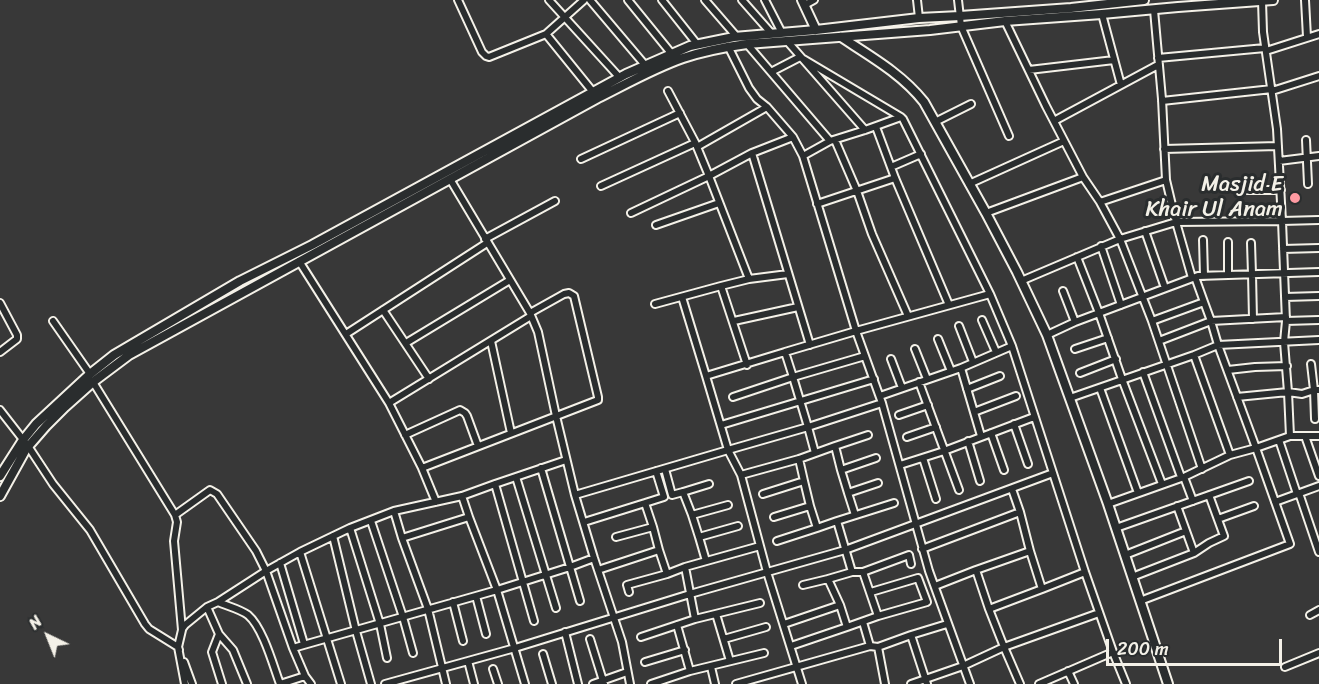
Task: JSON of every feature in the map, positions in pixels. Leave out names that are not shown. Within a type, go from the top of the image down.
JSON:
[{"type":"street","points":[[458,0],[486,56],[492,56],[546,34],[584,0]]},
{"type":"street","points":[[549,0],[620,78]]},
{"type":"street","points":[[590,0],[645,65]]},
{"type":"street","points":[[628,0],[671,54]]},
{"type":"street","points":[[662,0],[697,44]]},
{"type":"street","points":[[705,0],[737,37]]},
{"type":"street","points":[[742,0],[772,34]]},
{"type":"street","points":[[765,0],[782,33]]},
{"type":"street","points":[[814,0],[804,2],[818,39]]},
{"type":"street","points":[[917,0],[919,18]]},
{"type":"street","points":[[958,0],[962,26],[1009,136]]},
{"type":"street","points":[[0,496],[36,424],[91,378],[114,355],[240,281],[645,65],[697,44],[737,37],[1071,4],[1144,0]]},
{"type":"street","points":[[91,378],[299,261],[598,98],[682,59],[728,46],[747,44],[841,38],[1005,21],[1273,0]]},
{"type":"street","points":[[1305,0],[1307,38]]},
{"type":"street","points":[[1262,1],[1263,32],[1272,90],[1281,190],[1286,319],[1284,342],[1290,436]]},
{"type":"street","points":[[1140,601],[1290,544],[1176,222],[1166,180],[1154,10]]},
{"type":"street","points":[[1102,14],[1121,85]]},
{"type":"street","points":[[1005,21],[1064,141],[1120,239],[1160,341],[1202,469]]},
{"type":"street","points":[[546,34],[594,92]]},
{"type":"street","points":[[1054,121],[1158,62],[1265,50],[1319,34]]},
{"type":"street","points":[[868,35],[864,44],[868,54]]},
{"type":"street","points":[[841,38],[895,72],[924,102],[1021,281],[1047,335],[1070,398],[1168,684]]},
{"type":"street","points":[[787,41],[866,130]]},
{"type":"street","points":[[747,44],[832,141],[857,191],[872,234],[908,316]]},
{"type":"street","points":[[728,46],[748,88],[794,137],[803,156],[856,331],[881,399],[922,549],[970,684]]},
{"type":"street","points":[[771,72],[800,57]]},
{"type":"street","points":[[800,57],[901,117],[905,122],[990,294],[1012,346],[1085,572],[1126,684]]},
{"type":"street","points":[[1029,70],[1114,60]]},
{"type":"street","points":[[1162,101],[1272,90],[1319,76]]},
{"type":"street","points":[[668,91],[696,145],[749,279]]},
{"type":"street","points":[[935,122],[971,104]]},
{"type":"street","points":[[601,186],[696,145],[767,107]]},
{"type":"street","points":[[581,159],[680,113]]},
{"type":"street","points":[[803,156],[832,141],[901,117]]},
{"type":"street","points":[[876,127],[949,305]]},
{"type":"street","points":[[631,213],[752,153],[794,137]]},
{"type":"street","points":[[1306,140],[1308,184]]},
{"type":"street","points":[[969,183],[1064,141]]},
{"type":"street","points":[[1164,149],[1278,146]]},
{"type":"street","points":[[752,153],[810,345]]},
{"type":"street","points":[[891,167],[921,154]]},
{"type":"street","points":[[1279,161],[1319,156]]},
{"type":"street","points":[[986,213],[1083,177]]},
{"type":"street","points":[[817,204],[895,178]]},
{"type":"street","points":[[450,179],[530,315],[537,332],[575,495],[622,642],[630,684]]},
{"type":"street","points":[[1100,202],[1166,180]]},
{"type":"street","points":[[1240,190],[1281,190]]},
{"type":"street","points":[[346,334],[486,241],[555,201]]},
{"type":"street","points":[[656,225],[719,203]]},
{"type":"street","points":[[1021,281],[1101,246],[1176,222],[1319,220]]},
{"type":"street","points":[[1144,231],[1165,288]]},
{"type":"street","points":[[1203,240],[1204,276]]},
{"type":"street","points":[[1228,242],[1228,275]]},
{"type":"street","points":[[1251,243],[1253,319]]},
{"type":"street","points":[[1101,246],[1121,305]]},
{"type":"street","points":[[1283,249],[1319,248]]},
{"type":"street","points":[[1077,257],[1162,484]]},
{"type":"street","points":[[299,261],[390,403],[436,502]]},
{"type":"street","points":[[1047,335],[1075,322],[1194,277],[1319,272]]},
{"type":"street","points":[[655,304],[749,279],[788,274]]},
{"type":"street","points":[[405,344],[510,280]]},
{"type":"street","points":[[721,286],[747,365]]},
{"type":"street","points":[[1063,291],[1075,322]]},
{"type":"street","points":[[390,403],[566,293],[575,298],[598,399],[422,468]]},
{"type":"street","points":[[706,376],[990,294]]},
{"type":"street","points":[[1285,297],[1319,296]]},
{"type":"street","points":[[682,297],[728,450],[741,475],[767,572],[802,684]]},
{"type":"street","points":[[1152,321],[1204,302]]},
{"type":"street","points":[[0,303],[17,337],[16,341],[0,352]]},
{"type":"street","points":[[734,321],[798,307]]},
{"type":"street","points":[[383,310],[429,379]]},
{"type":"street","points":[[982,320],[996,352]]},
{"type":"street","points":[[1160,341],[1211,321],[1319,320]]},
{"type":"street","points":[[53,321],[91,378],[177,522],[174,541],[182,630]]},
{"type":"street","points":[[959,326],[973,362]]},
{"type":"street","points":[[1075,349],[1108,338]]},
{"type":"street","points":[[938,339],[951,371]]},
{"type":"street","points":[[1070,398],[1218,345],[1319,340]]},
{"type":"street","points":[[491,341],[511,433]]},
{"type":"street","points":[[575,495],[808,427],[1012,346]]},
{"type":"street","points":[[915,349],[928,405],[959,490]]},
{"type":"street","points":[[785,352],[815,453]]},
{"type":"street","points":[[1194,355],[1230,455]]},
{"type":"street","points":[[733,397],[866,356]]},
{"type":"street","points":[[891,359],[902,388]]},
{"type":"street","points":[[1080,373],[1116,359]]},
{"type":"street","points":[[1311,364],[1317,390],[1315,419]]},
{"type":"street","points":[[1228,370],[1287,366]]},
{"type":"street","points":[[960,368],[981,436]]},
{"type":"street","points":[[1143,372],[1193,501]]},
{"type":"street","points":[[967,388],[1000,376]]},
{"type":"street","points":[[721,425],[874,379]]},
{"type":"street","points":[[1100,388],[1138,492]]},
{"type":"street","points":[[1237,397],[1288,392],[1302,394],[1317,390]]},
{"type":"street","points":[[974,412],[1016,396]]},
{"type":"street","points":[[899,415],[928,405]]},
{"type":"street","points":[[0,410],[53,484],[90,530],[145,624],[149,629],[178,647],[192,684]]},
{"type":"street","points":[[405,435],[460,410],[467,416],[478,446]]},
{"type":"street","points":[[900,465],[1035,417]]},
{"type":"street","points":[[1014,424],[1028,464]]},
{"type":"street","points":[[908,437],[936,427]]},
{"type":"street","points":[[991,433],[1004,470]]},
{"type":"street","points":[[741,475],[799,459],[868,435]]},
{"type":"street","points":[[1108,504],[1183,477],[1230,455],[1290,436],[1319,436]]},
{"type":"street","points":[[1305,436],[1319,476]]},
{"type":"street","points":[[1279,440],[1319,552]]},
{"type":"street","points":[[968,441],[980,481]]},
{"type":"street","points":[[0,476],[25,443]]},
{"type":"street","points":[[835,446],[855,515]]},
{"type":"street","points":[[841,470],[876,458]]},
{"type":"street","points":[[923,458],[936,499]]},
{"type":"street","points":[[799,459],[817,528]]},
{"type":"street","points":[[185,684],[178,647],[185,625],[207,607],[266,571],[350,528],[394,511],[462,496],[566,460]]},
{"type":"street","points":[[541,468],[580,601]]},
{"type":"street","points":[[665,469],[672,495],[709,484]]},
{"type":"street","points":[[584,522],[664,497],[656,471]]},
{"type":"street","points":[[385,684],[615,619],[690,594],[845,550],[1053,473]]},
{"type":"street","points":[[516,477],[556,608]]},
{"type":"street","points":[[763,494],[804,481]]},
{"type":"street","points":[[1116,528],[1249,481]]},
{"type":"street","points":[[495,483],[534,621]]},
{"type":"street","points":[[848,493],[878,483]]},
{"type":"street","points":[[1275,502],[1319,486]]},
{"type":"street","points":[[1012,489],[1042,589]]},
{"type":"street","points":[[174,515],[210,490],[213,491],[255,551],[266,571],[293,648],[311,684]]},
{"type":"street","points":[[683,492],[706,561]]},
{"type":"street","points":[[1132,577],[1194,553],[1224,536],[1209,495]]},
{"type":"street","points":[[462,496],[497,590],[525,684]]},
{"type":"street","points":[[645,503],[667,574]]},
{"type":"street","points":[[777,541],[894,503]]},
{"type":"street","points":[[692,515],[728,505]]},
{"type":"street","points":[[1178,506],[1194,553]]},
{"type":"street","points":[[1218,519],[1254,506]]},
{"type":"street","points":[[774,517],[810,507]]},
{"type":"street","points":[[394,511],[428,609],[447,684]]},
{"type":"street","points":[[922,549],[1020,512]]},
{"type":"street","points":[[402,538],[469,517]]},
{"type":"street","points":[[370,520],[413,653]]},
{"type":"street","points":[[837,521],[852,572]]},
{"type":"street","points":[[699,537],[738,526]]},
{"type":"street","points":[[616,537],[652,527]]},
{"type":"street","points":[[350,528],[380,624],[387,658]]},
{"type":"street","points":[[1125,555],[1186,531]]},
{"type":"street","points":[[333,536],[371,684]]},
{"type":"street","points":[[629,592],[627,585],[760,546]]},
{"type":"street","points":[[598,570],[659,550]]},
{"type":"street","points":[[935,586],[1030,551]]},
{"type":"street","points":[[300,552],[341,684]]},
{"type":"street","points":[[803,585],[852,572],[863,572],[909,555],[911,564]]},
{"type":"street","points":[[293,648],[497,590],[594,558]]},
{"type":"street","points":[[280,563],[304,644]]},
{"type":"street","points":[[685,567],[695,619]]},
{"type":"street","points":[[976,570],[989,609],[1020,684]]},
{"type":"street","points":[[863,572],[878,616]]},
{"type":"street","points":[[989,609],[1085,572]]},
{"type":"street","points":[[791,646],[927,602],[918,578],[871,592]]},
{"type":"street","points":[[828,579],[847,627]]},
{"type":"street","points":[[476,596],[486,634]]},
{"type":"street","points":[[218,602],[244,612],[255,623],[280,684],[305,676]]},
{"type":"street","points":[[453,602],[463,641]]},
{"type":"street","points":[[641,637],[677,624],[760,603]]},
{"type":"street","points":[[784,624],[840,606]]},
{"type":"street","points":[[207,607],[219,633],[233,650],[247,684]]},
{"type":"street","points":[[1310,615],[1319,610]]},
{"type":"street","points":[[911,684],[926,682],[1004,647],[1099,613]]},
{"type":"street","points":[[716,614],[730,662]]},
{"type":"street","points":[[863,622],[870,646]]},
{"type":"street","points":[[677,624],[690,671]]},
{"type":"street","points":[[736,684],[870,646],[878,647],[947,624]]},
{"type":"street","points":[[724,639],[766,627]]},
{"type":"street","points":[[219,633],[212,652],[222,684]]},
{"type":"street","points":[[565,633],[578,684]]},
{"type":"street","points":[[911,635],[926,682]]},
{"type":"street","points":[[590,639],[604,682]]},
{"type":"street","points":[[878,647],[885,684]]},
{"type":"street","points":[[645,662],[685,650]]},
{"type":"street","points":[[1039,684],[1113,651]]},
{"type":"street","points":[[651,684],[690,671],[764,653]]},
{"type":"street","points":[[1284,667],[1319,653]]},
{"type":"street","points":[[543,654],[552,684]]},
{"type":"street","points":[[468,661],[474,684]]},
{"type":"street","points":[[711,667],[715,684]]},
{"type":"street","points":[[493,669],[498,684]]},
{"type":"street","points":[[1068,671],[1074,684]]},
{"type":"street","points":[[593,684],[627,672]]},
{"type":"place","name":"Masjid E Khair Ul Anam","points":[[1295,198]]}]
